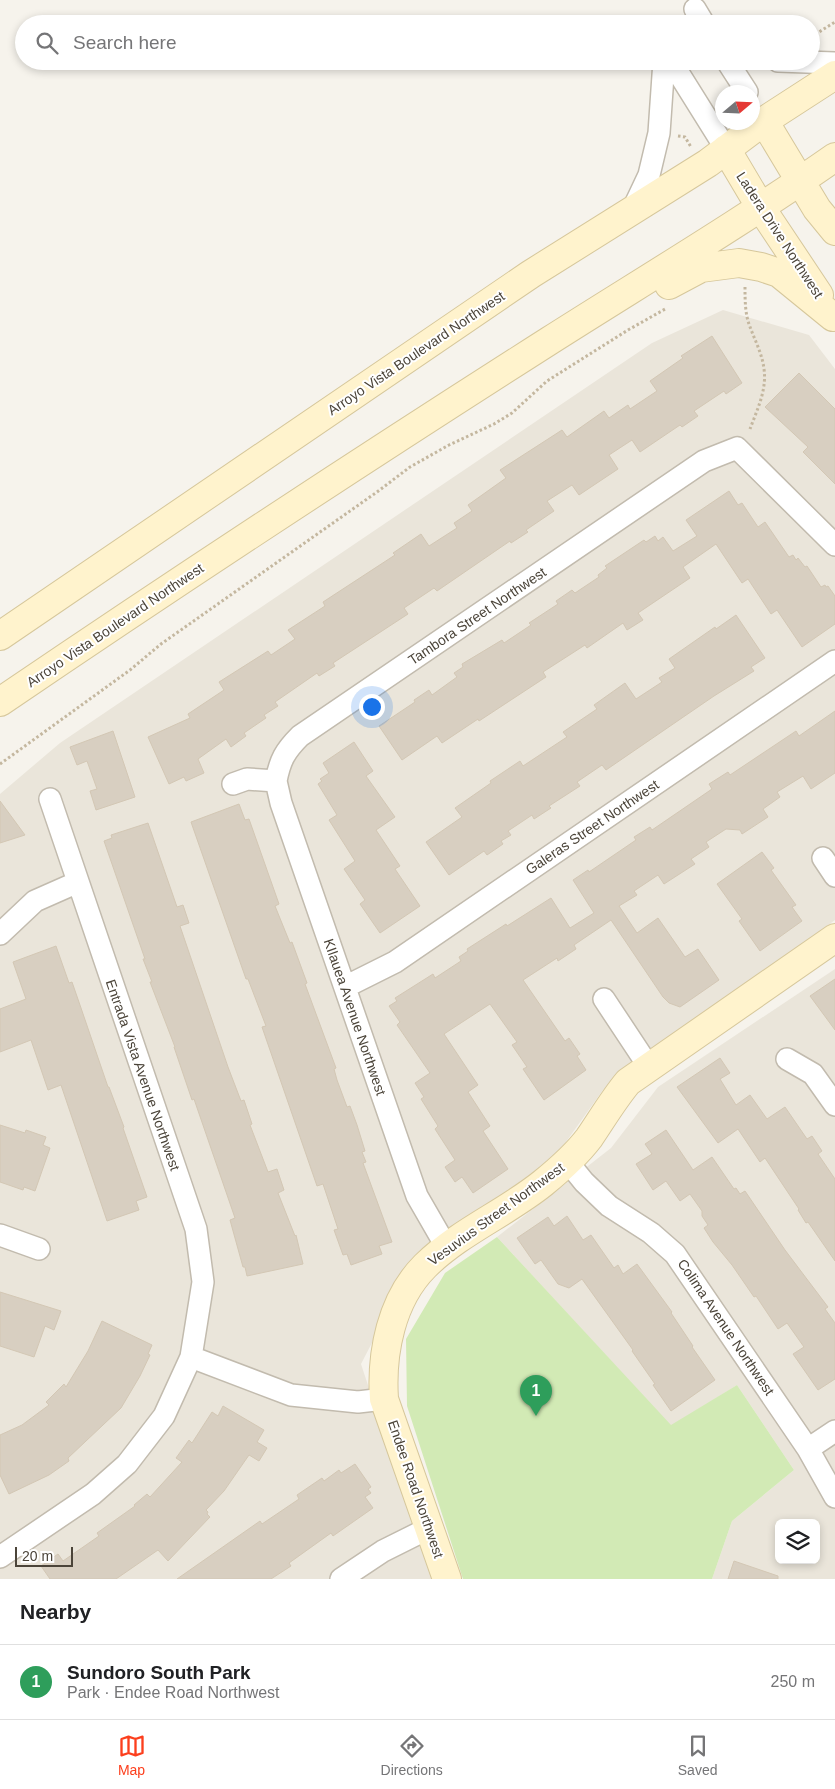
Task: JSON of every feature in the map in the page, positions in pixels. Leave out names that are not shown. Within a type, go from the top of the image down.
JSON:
[{"type":"main road","name":"Arroyo Vista Boulevard Northwest","points":[[760,110],[835,75]]},
{"type":"main road","points":[[760,114],[818,209],[835,232]]},
{"type":"main road","name":"Arroyo Vista Boulevard Northwest","points":[[0,636],[531,274],[708,163],[726,149],[742,130]]},
{"type":"main road","name":"Ladera Drive Northwest","points":[[726,149],[761,208],[834,318]]},
{"type":"main road","name":"Arroyo Vista Boulevard Northwest","points":[[0,702],[164,591],[548,342],[761,208],[800,179],[835,157]]},
{"type":"main road","points":[[548,342],[582,339],[686,275],[701,268],[738,263],[761,267],[779,273],[834,318]]},
{"type":"main road","name":"Vesuvius Street Northwest","points":[[384,1399],[385,1358],[395,1314],[412,1282],[425,1266],[447,1248],[543,1183],[588,1139],[614,1099],[628,1082],[835,938]]},
{"type":"main road","name":"Endee Road Northwest","points":[[384,1399],[447,1579]]},
{"type":"street","points":[[820,62],[835,63]]},
{"type":"street","points":[[632,211],[649,175],[659,133],[663,70]]},
{"type":"street","points":[[677,70],[726,149]]},
{"type":"street","points":[[733,70],[742,85]]},
{"type":"street","name":"Tambora Street Northwest","points":[[276,781],[279,764],[287,749],[300,736],[704,461],[737,448],[835,546]]},
{"type":"street","name":"Galeras Street Northwest","points":[[345,987],[395,962],[835,661]]},
{"type":"street","points":[[233,784],[247,780],[276,781]]},
{"type":"street","name":"KIlauea Avenue Northwest","points":[[276,781],[281,804],[417,1196],[447,1248]]},
{"type":"street","name":"Entrada Vista Avenue Northwest","points":[[0,1557],[93,1494],[127,1464],[164,1416],[191,1357],[203,1282],[196,1230],[50,799]]},
{"type":"street","points":[[822,858],[835,876]]},
{"type":"street","points":[[0,934],[35,901],[78,882]]},
{"type":"street","points":[[604,999],[649,1066]]},
{"type":"street","points":[[787,1059],[813,1074],[835,1105]]},
{"type":"street","name":"Colima Avenue Northwest","points":[[567,1161],[584,1182],[609,1206],[651,1233],[676,1254],[808,1449],[835,1497]]},
{"type":"street","points":[[0,1235],[39,1249]]},
{"type":"street","points":[[191,1357],[291,1395],[358,1402],[384,1399]]},
{"type":"street","points":[[808,1449],[835,1431]]},
{"type":"street","points":[[341,1579],[383,1551],[429,1528]]},
{"type":"path","points":[[820,31],[835,22]]},
{"type":"path","points":[[672,135],[685,137],[692,147]]},
{"type":"path","points":[[745,283],[745,306],[748,321],[762,357],[764,370],[764,386],[750,429]]},
{"type":"path","points":[[0,764],[130,670],[161,644],[378,492],[410,467],[448,445],[494,424],[512,413],[547,381],[628,330],[668,308]]},
{"type":"shaded area","points":[[723,310],[809,335],[835,369],[835,920],[603,1090],[553,1160],[420,1250],[361,1364],[432,1579],[0,1579],[0,794],[60,743],[652,343]]},
{"type":"shaded area","points":[[835,969],[835,1579],[712,1579],[732,1521],[794,1470],[737,1385],[671,1426],[497,1237],[611,1148],[658,1087]]},
{"type":"green space","points":[[497,1237],[671,1425],[737,1385],[794,1470],[732,1521],[712,1579],[463,1579],[407,1406],[406,1339],[445,1273]]},
{"type":"building","points":[[712,336],[742,383],[726,394],[724,391],[694,411],[698,416],[682,427],[680,425],[640,452],[632,440],[609,455],[618,469],[579,495],[572,485],[547,501],[554,511],[526,530],[528,532],[511,543],[510,541],[437,591],[434,588],[404,608],[408,614],[333,663],[335,666],[319,676],[317,673],[275,702],[278,706],[264,715],[266,718],[244,733],[246,736],[231,747],[226,739],[198,759],[204,773],[186,781],[184,777],[169,784],[148,737],[190,718],[188,714],[224,690],[219,682],[268,651],[271,655],[295,639],[288,630],[325,606],[323,602],[395,555],[393,553],[421,534],[429,546],[457,528],[454,523],[472,511],[468,505],[506,478],[500,470],[562,430],[567,437],[604,411],[609,418],[628,405],[630,409],[657,391],[650,381],[683,358],[681,356]]},
{"type":"building","points":[[799,373],[835,409],[835,484],[803,452],[808,447],[765,407]]},
{"type":"building","points":[[729,491],[738,505],[742,503],[758,527],[765,522],[789,557],[793,555],[796,560],[798,558],[805,567],[807,566],[821,587],[828,586],[835,596],[835,624],[802,647],[777,610],[771,614],[748,579],[742,583],[716,544],[683,567],[690,578],[638,613],[643,620],[627,630],[623,623],[587,648],[585,645],[543,672],[546,677],[479,721],[478,719],[442,743],[437,736],[402,760],[379,726],[415,702],[414,700],[429,690],[432,695],[457,677],[454,673],[463,667],[462,664],[502,640],[504,643],[531,625],[529,623],[558,604],[556,601],[572,590],[575,593],[599,577],[598,575],[607,568],[605,566],[644,540],[646,542],[655,536],[658,541],[663,537],[673,551],[697,536],[686,520]]},
{"type":"building","points":[[736,615],[765,658],[751,667],[754,671],[606,770],[602,765],[577,782],[580,786],[549,806],[551,808],[534,819],[532,815],[508,831],[511,835],[501,841],[503,844],[487,855],[484,851],[449,875],[426,842],[462,817],[455,808],[520,761],[523,766],[567,737],[563,732],[597,709],[594,705],[625,683],[636,699],[662,682],[659,678],[675,668],[669,659]]},
{"type":"building","points":[[835,711],[835,773],[811,789],[803,776],[777,792],[780,797],[763,809],[768,817],[742,834],[740,830],[726,829],[706,842],[709,847],[691,859],[695,864],[664,884],[658,875],[634,891],[637,895],[619,906],[637,933],[658,918],[685,957],[698,949],[719,980],[680,1007],[669,1003],[663,997],[611,920],[574,945],[576,949],[558,961],[557,958],[523,980],[565,1041],[569,1038],[580,1054],[577,1056],[586,1070],[544,1100],[523,1069],[527,1067],[512,1045],[517,1042],[490,1004],[444,1034],[478,1085],[468,1092],[490,1126],[483,1131],[508,1169],[473,1193],[462,1177],[455,1182],[445,1167],[455,1160],[435,1129],[438,1126],[421,1099],[424,1097],[415,1083],[430,1073],[397,1025],[400,1022],[389,1006],[397,1001],[395,998],[433,974],[435,978],[461,961],[459,957],[468,951],[467,949],[551,898],[570,928],[594,913],[573,880],[588,870],[589,872],[636,840],[634,837],[650,827],[652,830],[712,789],[709,784],[728,772],[730,775],[796,731],[799,736]]},
{"type":"building","points":[[113,731],[135,797],[96,810],[90,791],[97,789],[87,761],[77,765],[70,747]]},
{"type":"building","points":[[354,742],[373,771],[366,776],[395,817],[376,830],[400,866],[395,869],[420,906],[380,933],[360,904],[365,900],[344,869],[355,861],[329,820],[337,815],[318,784],[322,781],[320,779],[329,773],[323,763]]},
{"type":"building","points":[[0,801],[25,835],[0,843]]},
{"type":"building","points":[[239,804],[245,820],[249,819],[279,904],[275,906],[290,943],[292,942],[307,983],[305,984],[336,1068],[334,1069],[337,1080],[347,1107],[350,1106],[357,1125],[365,1151],[362,1152],[366,1162],[363,1163],[392,1242],[379,1246],[382,1254],[351,1265],[347,1254],[343,1255],[334,1230],[338,1229],[323,1184],[317,1186],[262,1027],[266,1026],[248,979],[246,979],[191,822]]},
{"type":"building","points":[[148,823],[177,907],[183,905],[189,923],[180,926],[228,1067],[241,1101],[244,1100],[252,1124],[250,1125],[268,1172],[277,1169],[284,1190],[278,1193],[296,1235],[303,1264],[247,1276],[245,1267],[243,1267],[230,1220],[235,1218],[194,1099],[192,1100],[175,1047],[150,982],[152,982],[143,959],[145,959],[104,841],[112,838],[111,835]]},
{"type":"building","points":[[762,852],[774,868],[771,870],[796,905],[792,907],[802,921],[760,951],[739,921],[742,919],[717,884]]},
{"type":"building","points":[[56,946],[69,983],[72,982],[147,1197],[136,1201],[139,1210],[107,1221],[61,1085],[48,1090],[31,1040],[0,1052],[0,1009],[26,999],[13,962]]},
{"type":"building","points":[[835,979],[835,1030],[810,996]]},
{"type":"building","points":[[720,1058],[730,1073],[720,1079],[736,1105],[750,1095],[767,1119],[785,1107],[807,1139],[812,1136],[822,1151],[818,1154],[835,1179],[835,1261],[808,1222],[806,1223],[799,1209],[765,1158],[760,1162],[738,1129],[718,1143],[677,1087]]},
{"type":"building","points":[[0,1125],[25,1133],[26,1130],[46,1137],[43,1145],[50,1148],[35,1191],[24,1187],[23,1190],[0,1182]]},
{"type":"building","points":[[666,1130],[693,1170],[712,1157],[734,1189],[736,1188],[740,1194],[745,1191],[785,1250],[828,1307],[825,1309],[835,1323],[835,1379],[818,1390],[793,1354],[804,1347],[787,1323],[778,1329],[756,1296],[754,1297],[713,1242],[704,1228],[708,1225],[702,1216],[702,1211],[690,1194],[680,1201],[666,1181],[653,1190],[636,1164],[652,1154],[645,1144]]},
{"type":"building","points":[[567,1216],[583,1240],[591,1235],[614,1268],[618,1265],[623,1274],[637,1264],[672,1312],[692,1347],[715,1380],[671,1411],[653,1385],[655,1384],[633,1350],[582,1279],[569,1288],[558,1284],[541,1260],[535,1264],[517,1238],[548,1217],[554,1226]]},
{"type":"building","points":[[0,1292],[61,1311],[54,1330],[45,1326],[34,1357],[0,1346]]},
{"type":"building","points":[[102,1321],[152,1345],[148,1354],[150,1355],[140,1376],[121,1408],[68,1458],[69,1461],[49,1475],[9,1494],[0,1475],[0,1435],[22,1425],[49,1405],[46,1402],[64,1384],[66,1387],[88,1351]]},
{"type":"building","points":[[223,1406],[264,1430],[257,1442],[267,1448],[259,1461],[249,1455],[224,1491],[206,1510],[210,1517],[168,1561],[158,1550],[116,1579],[50,1579],[41,1566],[58,1554],[63,1561],[99,1536],[97,1533],[135,1506],[147,1494],[150,1497],[182,1462],[176,1458],[189,1440],[192,1443],[212,1412],[218,1416]]},
{"type":"building","points":[[355,1464],[371,1487],[368,1489],[371,1493],[365,1497],[373,1508],[333,1536],[331,1533],[289,1563],[291,1566],[271,1579],[177,1579],[260,1521],[262,1524],[299,1499],[297,1495],[322,1478],[324,1481],[339,1470],[341,1473]]},
{"type":"building","points":[[734,1561],[778,1576],[778,1579],[728,1579]]},
{"type":"place","name":"Sundoro South Park","points":[[536,1416]]}]
